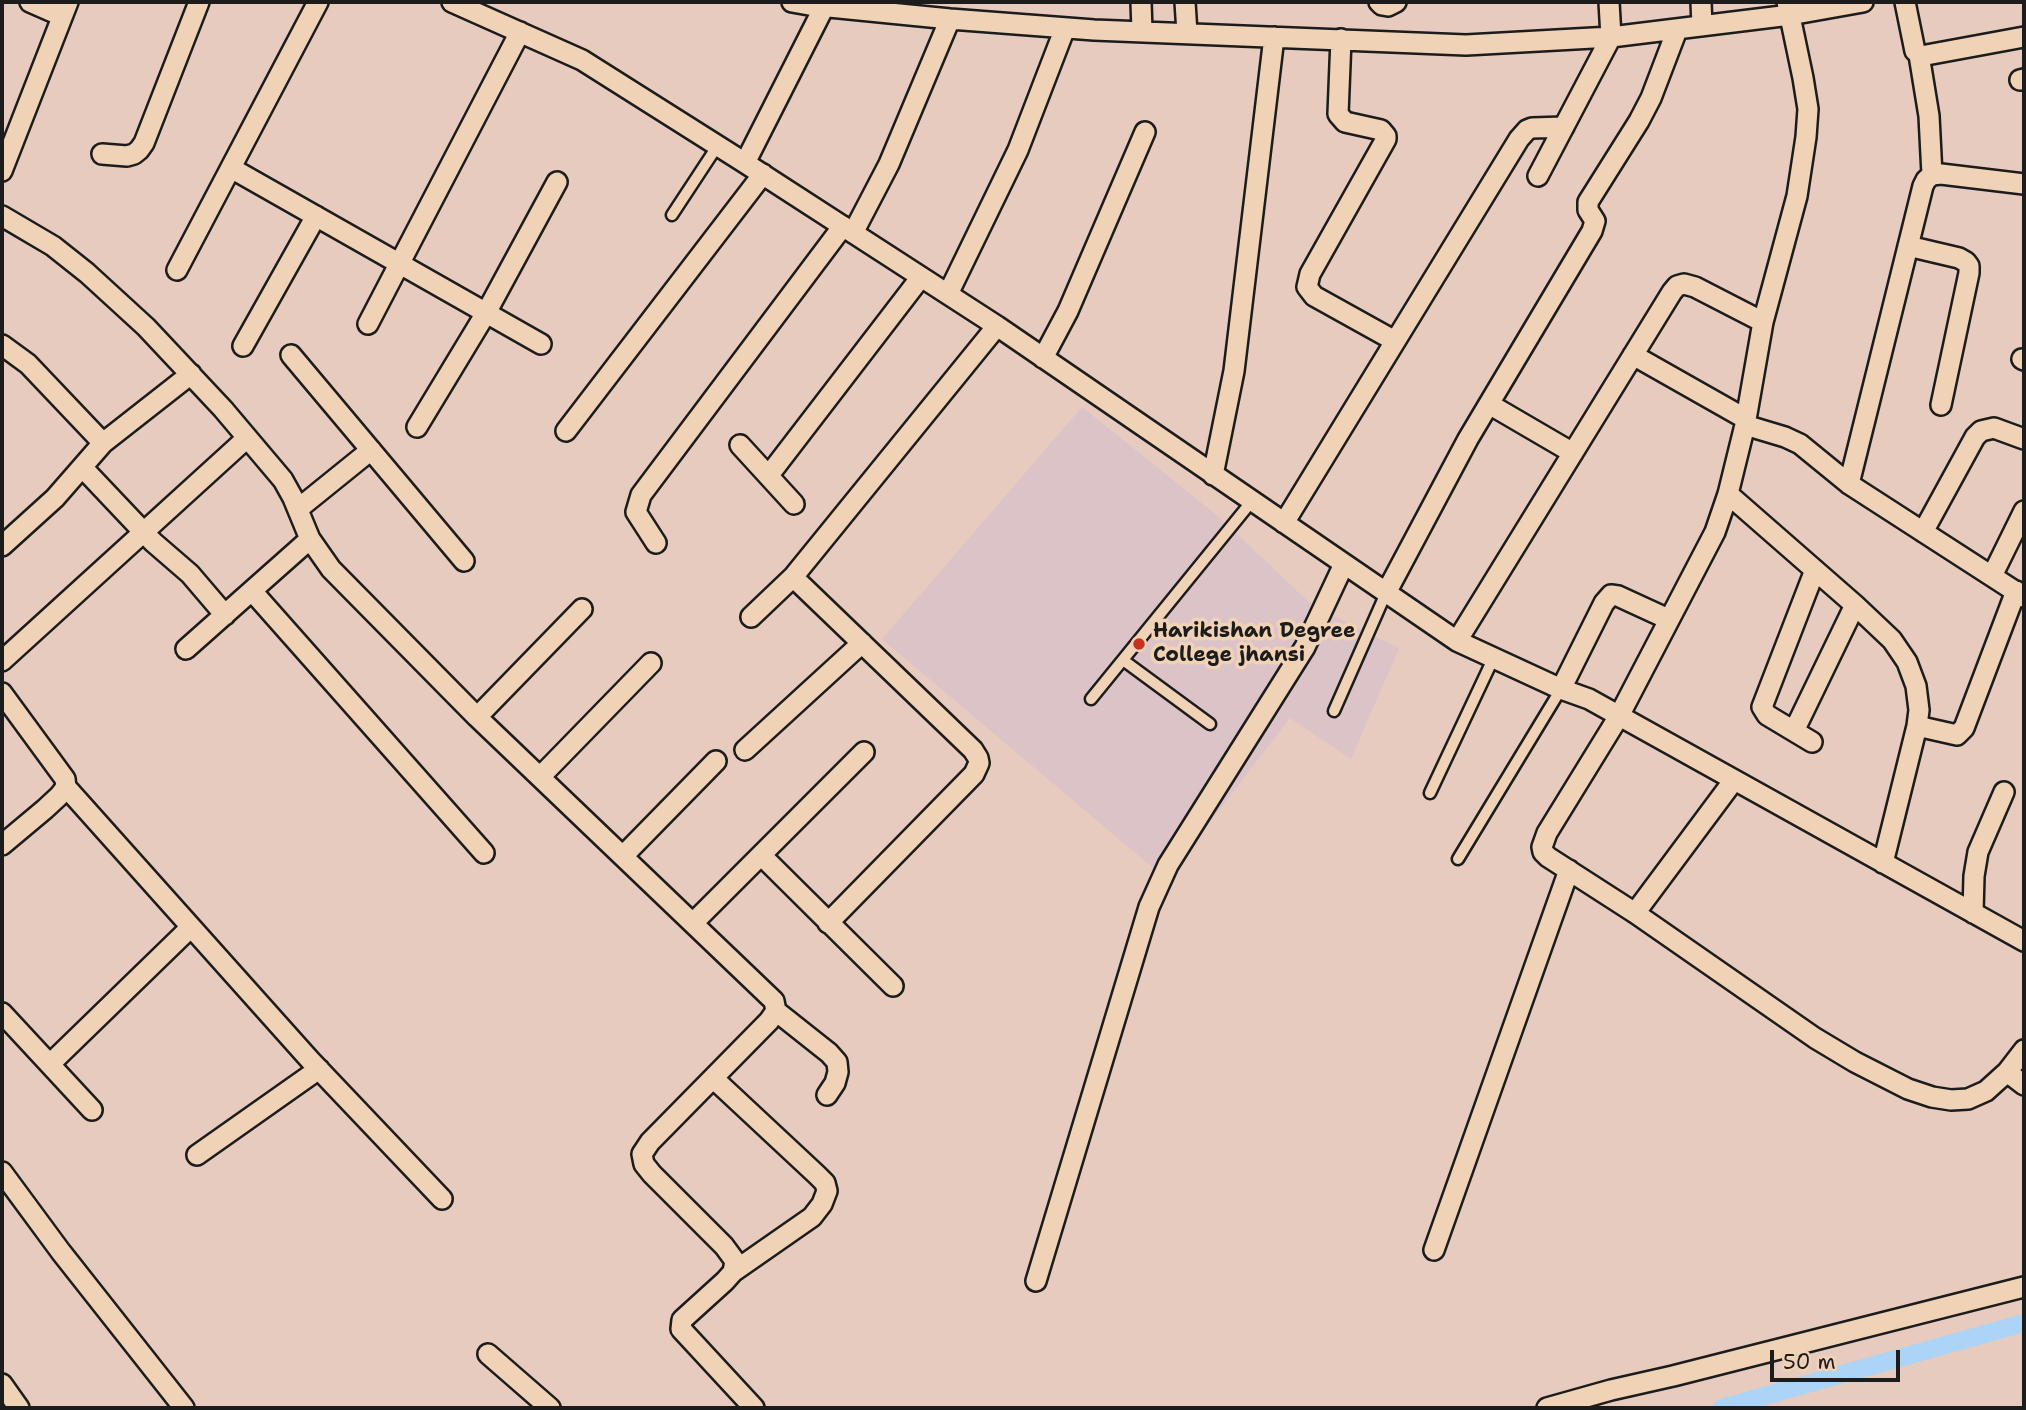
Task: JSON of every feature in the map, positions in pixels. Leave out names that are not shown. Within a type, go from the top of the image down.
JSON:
[{"type":"street","points":[[2,170],[65,9],[30,2]]},
{"type":"street","points":[[102,154],[127,156],[134,154],[144,143],[199,2]]},
{"type":"street","points":[[177,270],[318,2]]},
{"type":"street","points":[[452,2],[582,60],[718,145],[997,326],[1457,641],[1561,689],[1589,699],[2024,942]]},
{"type":"street","points":[[792,2],[1065,28],[1466,45],[1611,37],[1677,30],[1788,8],[1850,3]]},
{"type":"street","points":[[1141,2],[1142,32]]},
{"type":"street","points":[[1185,2],[1187,33]]},
{"type":"street","points":[[1379,2],[1388,6],[1396,2]]},
{"type":"street","points":[[1538,176],[1611,37],[1609,2]]},
{"type":"street","points":[[1701,2],[1702,26]]},
{"type":"street","points":[[1849,484],[1923,186],[1932,174],[1929,116],[1919,55],[1915,51],[1905,2]]},
{"type":"street","points":[[745,163],[824,7]]},
{"type":"street","points":[[1788,8],[1806,99],[1806,137],[1797,196],[1763,322],[1746,422],[1728,494],[1715,532],[1619,716],[1543,840],[1543,852],[1815,1038],[1908,1089],[1942,1099],[1968,1099],[1986,1091],[2007,1072],[2024,1050]]},
{"type":"street","points":[[656,543],[636,512],[641,495],[848,230],[889,163],[950,19]]},
{"type":"street","points":[[948,294],[1018,150],[1065,28]]},
{"type":"street","points":[[1386,593],[1437,495],[1592,232],[1595,221],[1588,210],[1588,202],[1651,98],[1677,30]]},
{"type":"street","points":[[368,324],[520,32]]},
{"type":"street","points":[[1213,475],[1234,372],[1274,37]]},
{"type":"street","points":[[1919,55],[2024,37]]},
{"type":"street","points":[[1342,39],[1338,114],[1345,122],[1381,130],[1386,139],[1310,274],[1307,287],[1314,296],[1395,341]]},
{"type":"street","points":[[1284,523],[1519,139],[1532,128],[1564,127]]},
{"type":"street","points":[[1043,358],[1068,311],[1144,132]]},
{"type":"street","points":[[230,169],[541,344]]},
{"type":"street","points":[[566,431],[763,174]]},
{"type":"street","points":[[1932,174],[2024,184]]},
{"type":"street","points":[[417,427],[486,313],[557,182]]},
{"type":"street","points":[[2,216],[53,246],[146,327],[223,409],[283,480],[310,539],[331,569],[477,717],[774,1001],[776,1011],[829,1053],[837,1062],[838,1072],[827,1095]]},
{"type":"street","points":[[243,346],[316,216]]},
{"type":"street","points":[[1908,246],[1959,258],[1969,266],[1941,405]]},
{"type":"street","points":[[769,475],[921,277]]},
{"type":"street","points":[[1457,641],[1677,286],[1684,284],[1695,287],[1763,322]]},
{"type":"street","points":[[751,617],[793,577],[997,326]]},
{"type":"street","points":[[2,345],[28,364],[103,443]]},
{"type":"street","points":[[291,355],[464,561]]},
{"type":"street","points":[[1633,355],[1746,422],[1800,444],[1849,484],[2020,594],[1964,729],[1957,735],[1917,726]]},
{"type":"street","points":[[2,546],[55,498],[103,443],[191,374]]},
{"type":"street","points":[[1489,404],[1573,453]]},
{"type":"street","points":[[1923,532],[1975,437],[1981,431],[1994,428],[2024,439]]},
{"type":"street","points":[[2,661],[247,438]]},
{"type":"street","points":[[740,445],[794,504]]},
{"type":"street","points":[[298,509],[371,450]]},
{"type":"street","points":[[82,467],[144,533],[190,575],[225,615]]},
{"type":"street","points":[[1728,494],[1855,605],[1892,640],[1907,662],[1916,686],[1919,710],[1883,863]]},
{"type":"street","points":[[1992,576],[2024,510]]},
{"type":"street","points":[[186,649],[310,539]]},
{"type":"street","points":[[1036,1281],[1149,907],[1168,865],[1305,647],[1344,564]]},
{"type":"street","points":[[1812,742],[1767,715],[1763,711],[1762,701],[1815,570]]},
{"type":"street","points":[[793,577],[973,750],[979,763],[974,774],[828,923]]},
{"type":"street","points":[[252,591],[484,853]]},
{"type":"street","points":[[1561,689],[1604,603],[1611,595],[1668,620]]},
{"type":"street","points":[[1794,731],[1855,605]]},
{"type":"street","points":[[477,717],[582,609]]},
{"type":"street","points":[[745,750],[862,643]]},
{"type":"street","points":[[540,777],[651,663]]},
{"type":"street","points":[[2,693],[65,779],[66,787],[319,1069],[442,1199]]},
{"type":"street","points":[[693,923],[864,752]]},
{"type":"street","points":[[623,856],[716,761]]},
{"type":"street","points":[[1635,913],[1734,780]]},
{"type":"street","points":[[3,841],[52,803],[66,787]]},
{"type":"street","points":[[1973,913],[1978,852],[2004,792]]},
{"type":"street","points":[[762,856],[893,986]]},
{"type":"street","points":[[1434,1250],[1569,870]]},
{"type":"street","points":[[50,1064],[191,927]]},
{"type":"street","points":[[733,1272],[735,1261],[724,1246],[652,1174],[644,1164],[642,1154],[650,1142],[776,1011]]},
{"type":"street","points":[[2,1013],[92,1110]]},
{"type":"street","points":[[197,1155],[319,1069]]},
{"type":"street","points":[[2007,1072],[2024,1085]]},
{"type":"street","points":[[713,1078],[817,1175],[825,1183],[827,1191],[812,1217],[733,1272],[682,1320],[681,1329],[754,1408]]},
{"type":"street","points":[[2,1172],[61,1252],[184,1408]]},
{"type":"street","points":[[1547,1408],[2024,1287]]},
{"type":"street","points":[[488,1354],[551,1408]]},
{"type":"street","points":[[2,1384],[19,1408]]},
{"type":"lane","points":[[672,215],[718,145]]},
{"type":"lane","points":[[1091,699],[1252,501]]},
{"type":"lane","points":[[1334,711],[1386,593]]},
{"type":"lane","points":[[1430,793],[1494,657]]},
{"type":"lane","points":[[1123,660],[1210,724]]},
{"type":"lane","points":[[1458,859],[1561,689]]},
{"type":"shaded area","name":"Harikishan Degree College jhansi","points":[[1082,407],[1219,517],[1313,606],[1399,648],[1351,759],[1290,718],[1166,879],[882,639]]},
{"type":"waterway","points":[[1722,1408],[2024,1323]]},
{"type":"place","name":"Harikishan Degree College jhansi","points":[[1139,644]]}]
